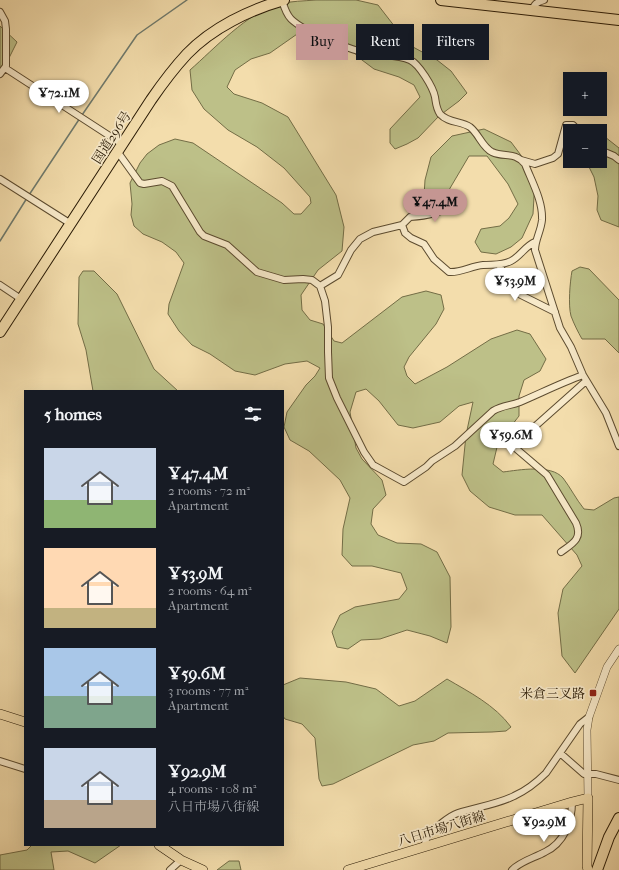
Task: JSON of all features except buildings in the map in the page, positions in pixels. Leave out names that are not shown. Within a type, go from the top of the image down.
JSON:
[{"type":"highway","name":"国道296号","points":[[0,332],[120,147],[176,66],[200,42],[227,24],[258,9],[283,0]]},
{"type":"highway","points":[[441,0],[493,4],[532,11],[619,20]]},
{"type":"highway","points":[[597,870],[609,837],[619,818]]},
{"type":"main road","points":[[0,714],[24,722]]},
{"type":"main road","points":[[588,798],[588,870]]},
{"type":"main road","name":"八日市場八街線","points":[[348,870],[588,798]]},
{"type":"main road","points":[[160,846],[181,860],[203,870]]},
{"type":"street","points":[[283,0],[290,19],[298,25],[317,34],[350,49],[412,60],[422,70],[433,92],[436,106],[444,117],[469,126],[486,148],[493,152],[513,155],[525,164],[540,203],[542,220],[535,242],[537,260],[560,328],[572,347],[584,378],[606,413],[619,446]]},
{"type":"street","points":[[532,11],[538,2],[544,0]]},
{"type":"street","points":[[0,12],[6,25],[6,66],[0,74]]},
{"type":"street","points":[[5,68],[120,147],[140,184],[162,181],[172,186],[200,232],[209,239],[227,245],[257,272],[284,280],[312,280],[320,286],[325,301],[328,327],[329,378],[337,398],[364,452],[373,465],[404,482],[455,446],[494,410],[501,406],[519,402],[540,392],[584,378]]},
{"type":"street","points":[[521,160],[536,164],[553,158],[558,154],[563,136]]},
{"type":"street","points":[[607,153],[619,160]]},
{"type":"street","points":[[0,179],[70,224]]},
{"type":"street","points":[[320,286],[338,275],[351,250],[360,239],[373,232],[402,225],[407,218],[436,214],[455,204]]},
{"type":"street","points":[[402,225],[404,233],[424,244],[434,259],[449,272],[483,265],[499,265],[518,256],[528,245],[535,242]]},
{"type":"street","points":[[499,265],[515,290],[555,312]]},
{"type":"street","points":[[0,285],[21,299]]},
{"type":"street","points":[[561,552],[575,542],[579,529],[547,475],[513,446],[584,378]]},
{"type":"street","points":[[588,798],[587,730],[589,717],[607,667],[619,649]]},
{"type":"street","points":[[425,846],[428,835],[450,816],[495,804],[516,796],[540,780],[580,724],[589,717]]},
{"type":"street","points":[[560,753],[584,774],[596,774],[619,780]]},
{"type":"street","points":[[0,761],[24,769]]},
{"type":"street","points":[[512,870],[520,864],[547,852],[555,846],[567,828],[571,814],[572,802]]},
{"type":"street","points":[[170,870],[181,860]]},
{"type":"green space","points":[[316,0],[356,0],[378,5],[393,24],[356,24],[356,55],[348,45],[348,24],[296,24],[296,35],[270,53],[251,59],[235,70],[227,87],[234,94],[262,103],[288,117],[336,195],[344,227],[342,251],[318,270],[301,295],[302,310],[310,320],[323,324],[334,341],[342,343],[402,297],[426,291],[441,295],[444,309],[436,324],[409,357],[404,367],[407,376],[415,384],[447,367],[491,339],[517,330],[530,334],[546,359],[540,371],[524,380],[519,396],[519,416],[498,443],[493,464],[503,472],[543,469],[558,474],[563,478],[584,509],[594,510],[614,498],[619,497],[619,609],[575,673],[562,656],[558,613],[563,589],[582,566],[577,555],[542,515],[515,515],[489,507],[470,491],[462,475],[466,435],[473,402],[459,406],[440,422],[413,428],[398,425],[379,401],[366,389],[356,392],[350,412],[356,448],[362,459],[382,480],[386,495],[373,509],[371,524],[378,535],[397,543],[421,544],[437,552],[450,577],[451,627],[447,643],[430,636],[407,630],[380,639],[361,640],[348,649],[337,647],[332,632],[340,615],[355,607],[399,599],[407,589],[401,573],[372,566],[352,566],[342,555],[343,529],[350,498],[340,480],[309,451],[290,440],[284,427],[287,412],[320,368],[307,361],[285,364],[255,375],[235,371],[210,354],[192,345],[179,331],[168,314],[169,304],[184,263],[176,252],[162,242],[143,234],[134,226],[131,215],[132,204],[130,183],[140,163],[147,154],[159,145],[175,139],[193,143],[282,203],[294,214],[301,214],[311,203],[310,197],[284,168],[257,147],[228,130],[204,109],[192,90],[190,70],[232,32],[255,15],[267,8],[293,2]]},
{"type":"green space","points":[[0,26],[17,42],[0,76]]},
{"type":"green space","points":[[414,48],[422,52],[422,60],[437,60],[451,71],[467,93],[439,116],[418,138],[395,149],[390,143],[390,129],[420,97],[414,85],[399,77],[374,69],[362,60],[414,60]]},
{"type":"green space","points":[[484,129],[511,142],[520,154],[535,180],[533,214],[522,238],[511,247],[496,254],[481,252],[475,242],[481,229],[500,226],[509,218],[518,204],[508,184],[487,156],[469,156],[446,195],[431,200],[424,196],[425,180],[431,157],[452,136]]},
{"type":"green space","points":[[607,139],[619,148],[619,227],[601,220],[597,210],[598,196],[594,177],[590,168],[607,168]]},
{"type":"green space","points":[[580,267],[589,269],[619,300],[619,353],[605,339],[582,339],[575,325],[570,311],[570,287],[572,271]]},
{"type":"green space","points":[[83,271],[94,271],[117,294],[154,369],[177,390],[93,390],[86,350],[78,324],[79,277]]},
{"type":"green space","points":[[300,678],[346,682],[376,689],[399,706],[415,701],[447,679],[490,706],[505,719],[511,727],[506,731],[448,733],[434,741],[413,745],[333,784],[322,786],[319,779],[315,738],[302,724],[284,718],[284,685]]},
{"type":"green space","points":[[31,846],[120,846],[95,863],[68,851],[51,852],[54,870],[0,870],[0,855],[27,850]]},
{"type":"green space","points":[[229,861],[239,861],[241,870],[217,870]]},
{"type":"waterway","points":[[82,115],[137,35],[187,0]]},
{"type":"waterway","points":[[29,195],[80,118]]},
{"type":"waterway","points":[[0,241],[27,198]]},
{"type":"place","name":"米倉三叉路","points":[[593,693]]}]
